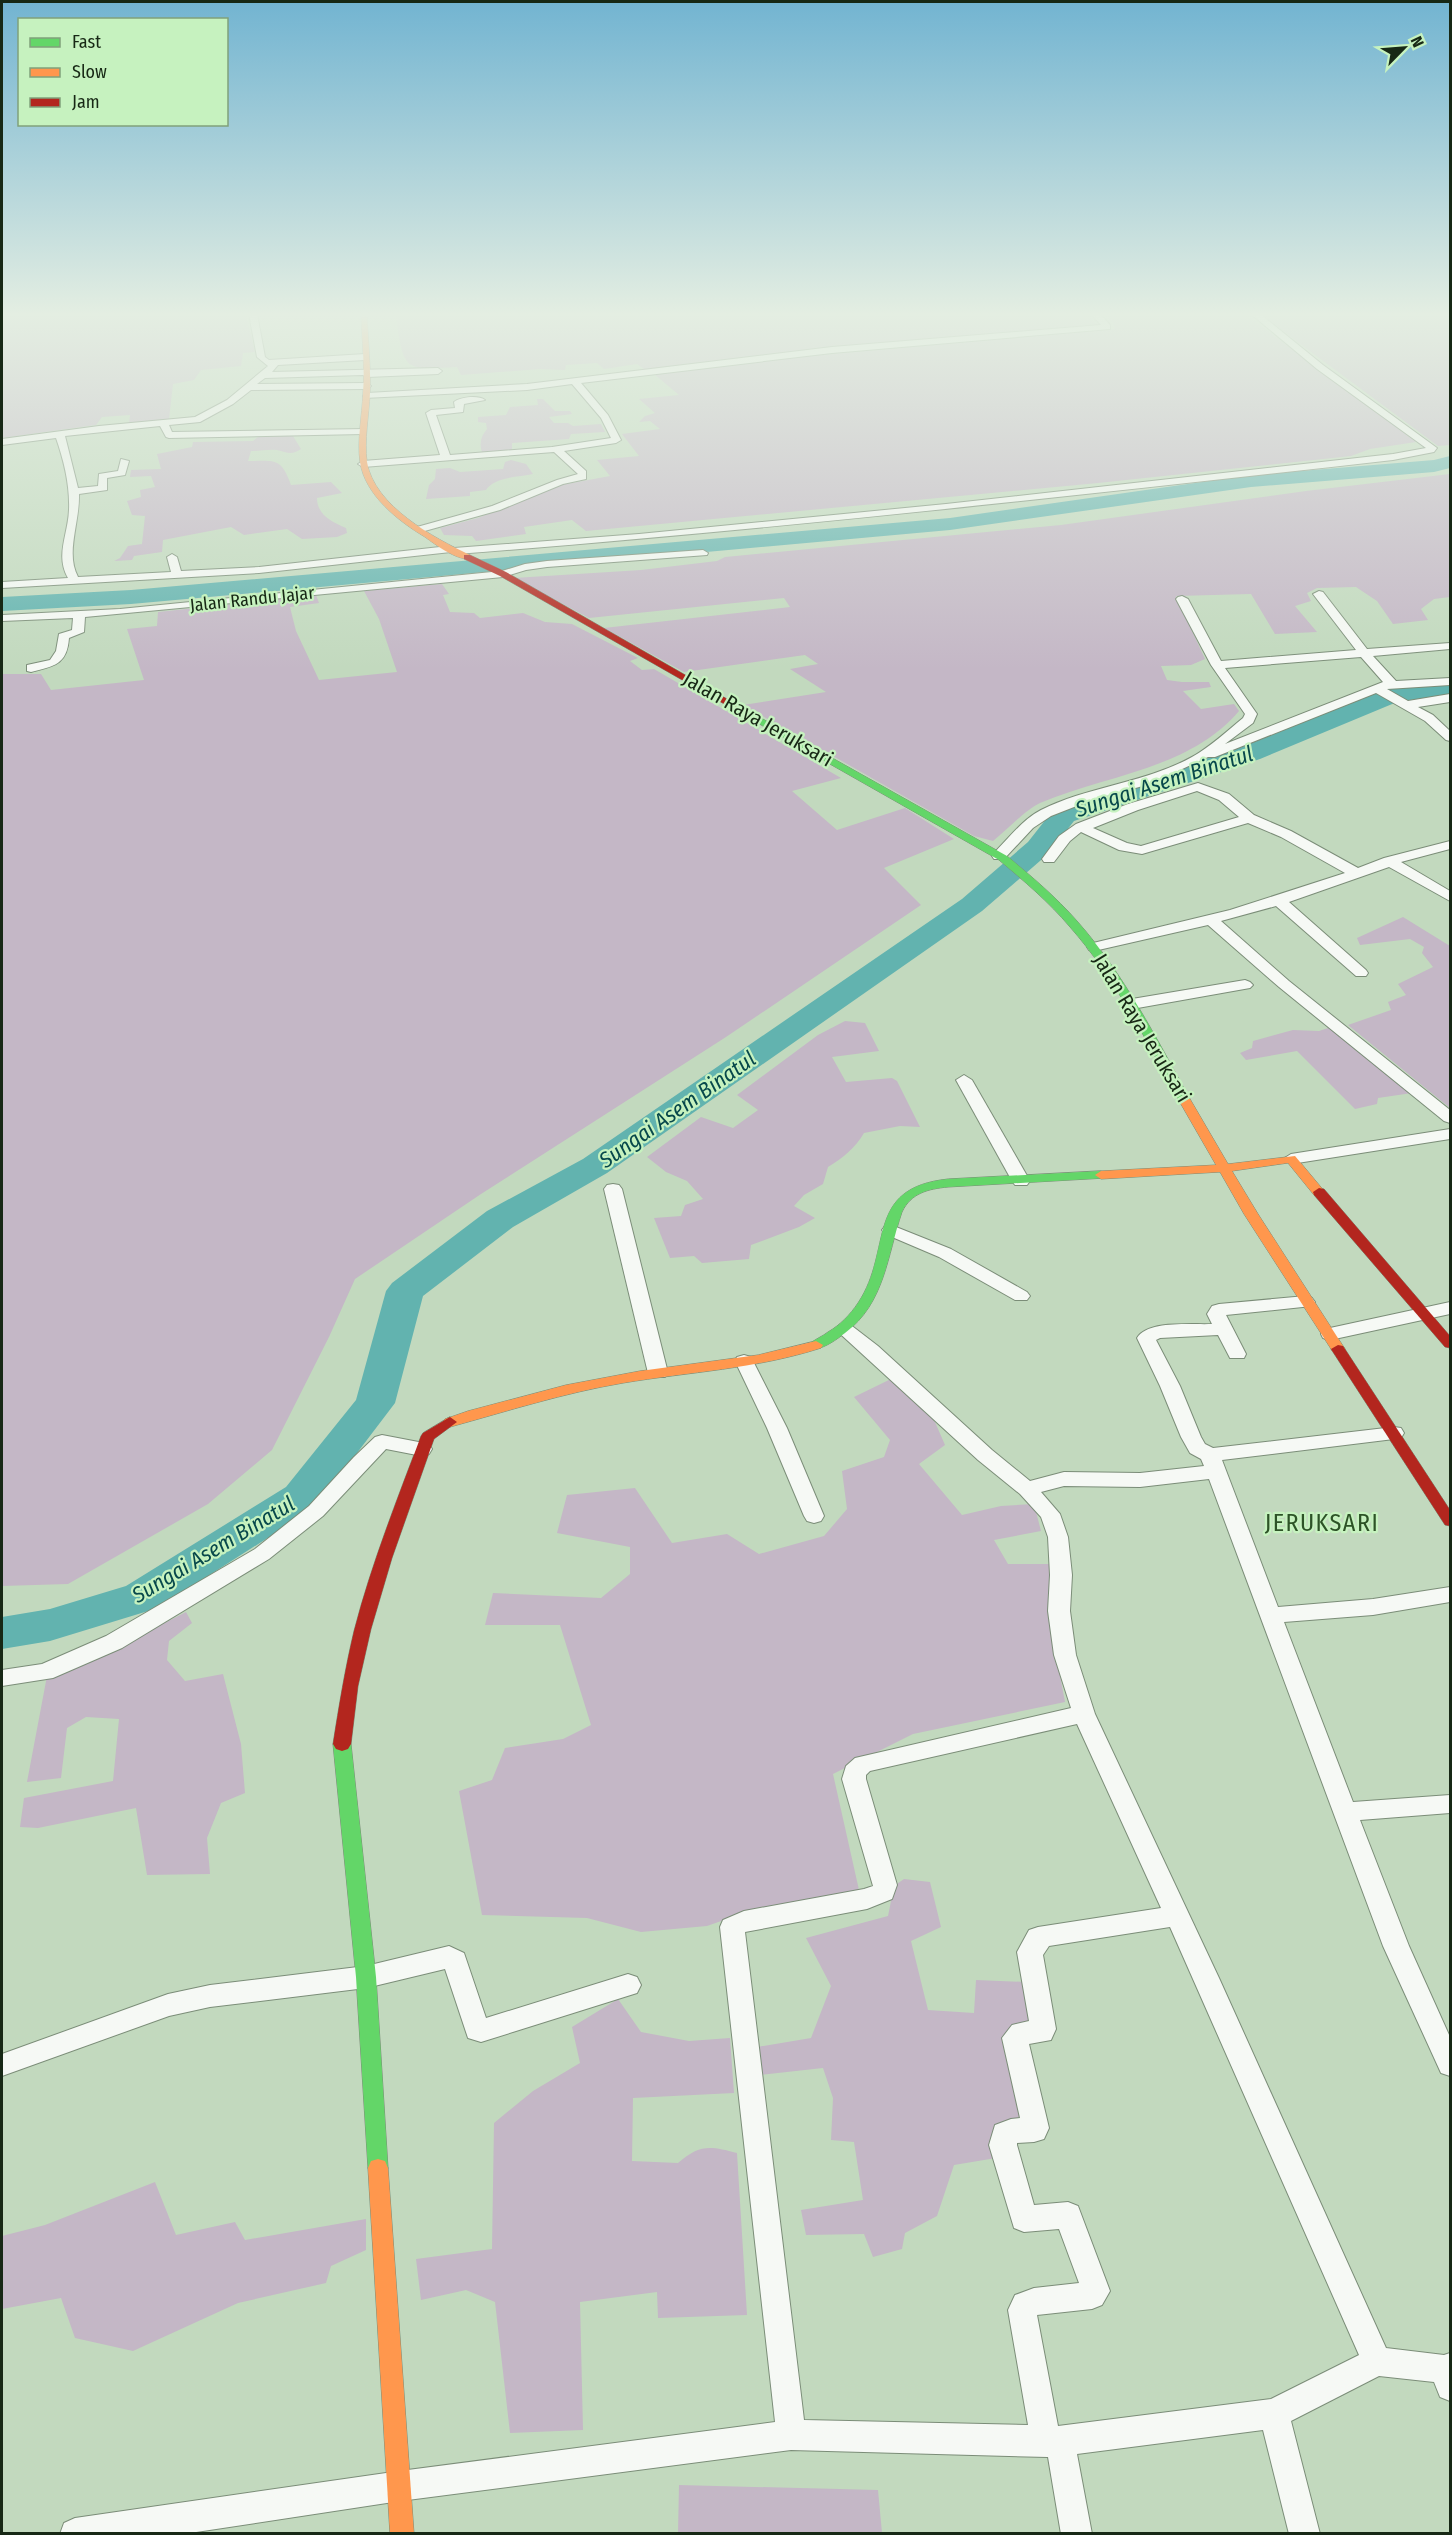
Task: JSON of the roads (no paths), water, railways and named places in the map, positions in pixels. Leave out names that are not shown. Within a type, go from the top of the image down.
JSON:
[{"type":"street","points":[[2,442],[77,432]]},
{"type":"street","points":[[166,432],[168,435],[300,432]]},
{"type":"street","points":[[363,432],[363,464],[556,450],[616,440],[612,432]]},
{"type":"street","points":[[436,432],[447,458]]},
{"type":"street","points":[[2,585],[259,570],[946,507],[1393,457],[1431,450],[1432,448],[1410,432]]},
{"type":"street","points":[[59,434],[69,460],[74,492],[74,514],[65,553],[69,573],[75,581]]},
{"type":"street","points":[[421,529],[496,508],[560,482],[583,477],[583,472],[556,450]]},
{"type":"street","points":[[74,492],[104,488],[102,476],[122,473],[124,461]]},
{"type":"street","name":"Jalan Raya Jeruksari","points":[[363,464],[374,489],[383,502],[436,542],[500,574],[1001,857],[1031,878],[1094,947],[1132,1004],[1223,1168],[1306,1302],[1330,1334],[1450,1521]]},
{"type":"street","name":"Jalan Randu Jajar","points":[[2,618],[79,618],[500,574],[547,564],[703,553]]},
{"type":"street","points":[[172,557],[177,575]]},
{"type":"street","points":[[1318,594],[1365,654],[1383,688],[1429,718],[1450,737]]},
{"type":"street","points":[[1182,599],[1218,665],[1252,716],[1197,759]]},
{"type":"street","points":[[31,668],[54,662],[62,651],[63,636],[78,633],[79,618]]},
{"type":"street","points":[[1218,665],[1450,646]]},
{"type":"street","points":[[1001,857],[1028,825],[1046,813],[1087,797],[1145,781],[1383,688],[1450,681]]},
{"type":"street","points":[[1406,705],[1450,698]]},
{"type":"street","points":[[1049,860],[1064,839],[1081,827],[1132,807],[1198,787],[1224,797],[1250,819],[1286,834],[1358,874]]},
{"type":"street","points":[[1081,827],[1133,850],[1149,848],[1250,819]]},
{"type":"street","points":[[1094,947],[1279,901],[1389,861],[1450,845]]},
{"type":"street","points":[[1389,861],[1450,897]]},
{"type":"street","points":[[1279,901],[1361,973]]},
{"type":"street","points":[[1210,920],[1284,984],[1450,1118]]},
{"type":"street","points":[[1132,1004],[1245,986]]},
{"type":"street","points":[[964,1080],[1022,1181]]},
{"type":"street","points":[[402,2534],[366,1977],[341,1750],[350,1686],[363,1629],[422,1449],[432,1432],[470,1415],[594,1383],[788,1355],[807,1349],[845,1330],[866,1305],[878,1277],[897,1208],[906,1196],[913,1192],[954,1184],[1223,1168],[1450,1134]]},
{"type":"street","points":[[1291,1159],[1450,1344]]},
{"type":"street","points":[[613,1189],[658,1373]]},
{"type":"street","points":[[891,1230],[945,1253],[1021,1296]]},
{"type":"street","points":[[1237,1354],[1216,1314],[1219,1310],[1306,1302]]},
{"type":"street","points":[[1330,1334],[1450,1308]]},
{"type":"street","points":[[1223,1329],[1155,1332],[1146,1338],[1170,1386],[1195,1446],[1213,1463],[1396,1946],[1450,2064]]},
{"type":"street","points":[[845,1330],[871,1350],[985,1455],[1027,1489],[1050,1514],[1058,1537],[1061,1575],[1059,1611],[1065,1655],[1084,1714],[1178,1916],[1377,2361]]},
{"type":"street","points":[[744,1361],[777,1428],[814,1516]]},
{"type":"street","points":[[1027,1489],[1064,1479],[1140,1480],[1213,1463],[1394,1434]]},
{"type":"street","points":[[2,1678],[45,1672],[114,1642],[262,1554],[316,1511],[382,1442],[422,1449]]},
{"type":"street","points":[[1271,1615],[1372,1607],[1450,1594]]},
{"type":"street","points":[[791,2435],[732,1927],[744,1921],[867,1899],[884,1892],[885,1885],[854,1779],[854,1772],[863,1764],[1084,1714]]},
{"type":"street","points":[[1347,1812],[1450,1804]]},
{"type":"street","points":[[1077,2534],[1022,2310],[1025,2305],[1034,2302],[1092,2295],[1096,2291],[1072,2219],[1068,2215],[1024,2219],[1002,2138],[1011,2131],[1036,2128],[1015,2038],[1021,2033],[1042,2032],[1043,2029],[1029,1952],[1037,1944],[1038,1938],[1178,1916]]},
{"type":"street","points":[[2,2065],[168,2005],[210,1996],[366,1977],[448,1957],[454,1958],[477,2030],[481,2031],[628,1985]]},
{"type":"street","points":[[75,2534],[791,2435],[1058,2451],[1274,2414],[1377,2361],[1448,2374]]},
{"type":"street","points":[[1274,2414],[1305,2534]]},
{"type":"waterway","points":[[2,604],[131,597],[950,524],[1251,481],[1434,466],[1450,462]]},
{"type":"waterway","name":"Sungai Asem Binatul","points":[[2,1633],[50,1625],[142,1597],[301,1497],[375,1403],[405,1291],[500,1219],[595,1166],[972,905],[1038,848],[1064,815],[1251,753],[1392,695],[1450,687]]},
{"type":"district","name":"JERUKSARI","points":[[1322,1523]]}]
